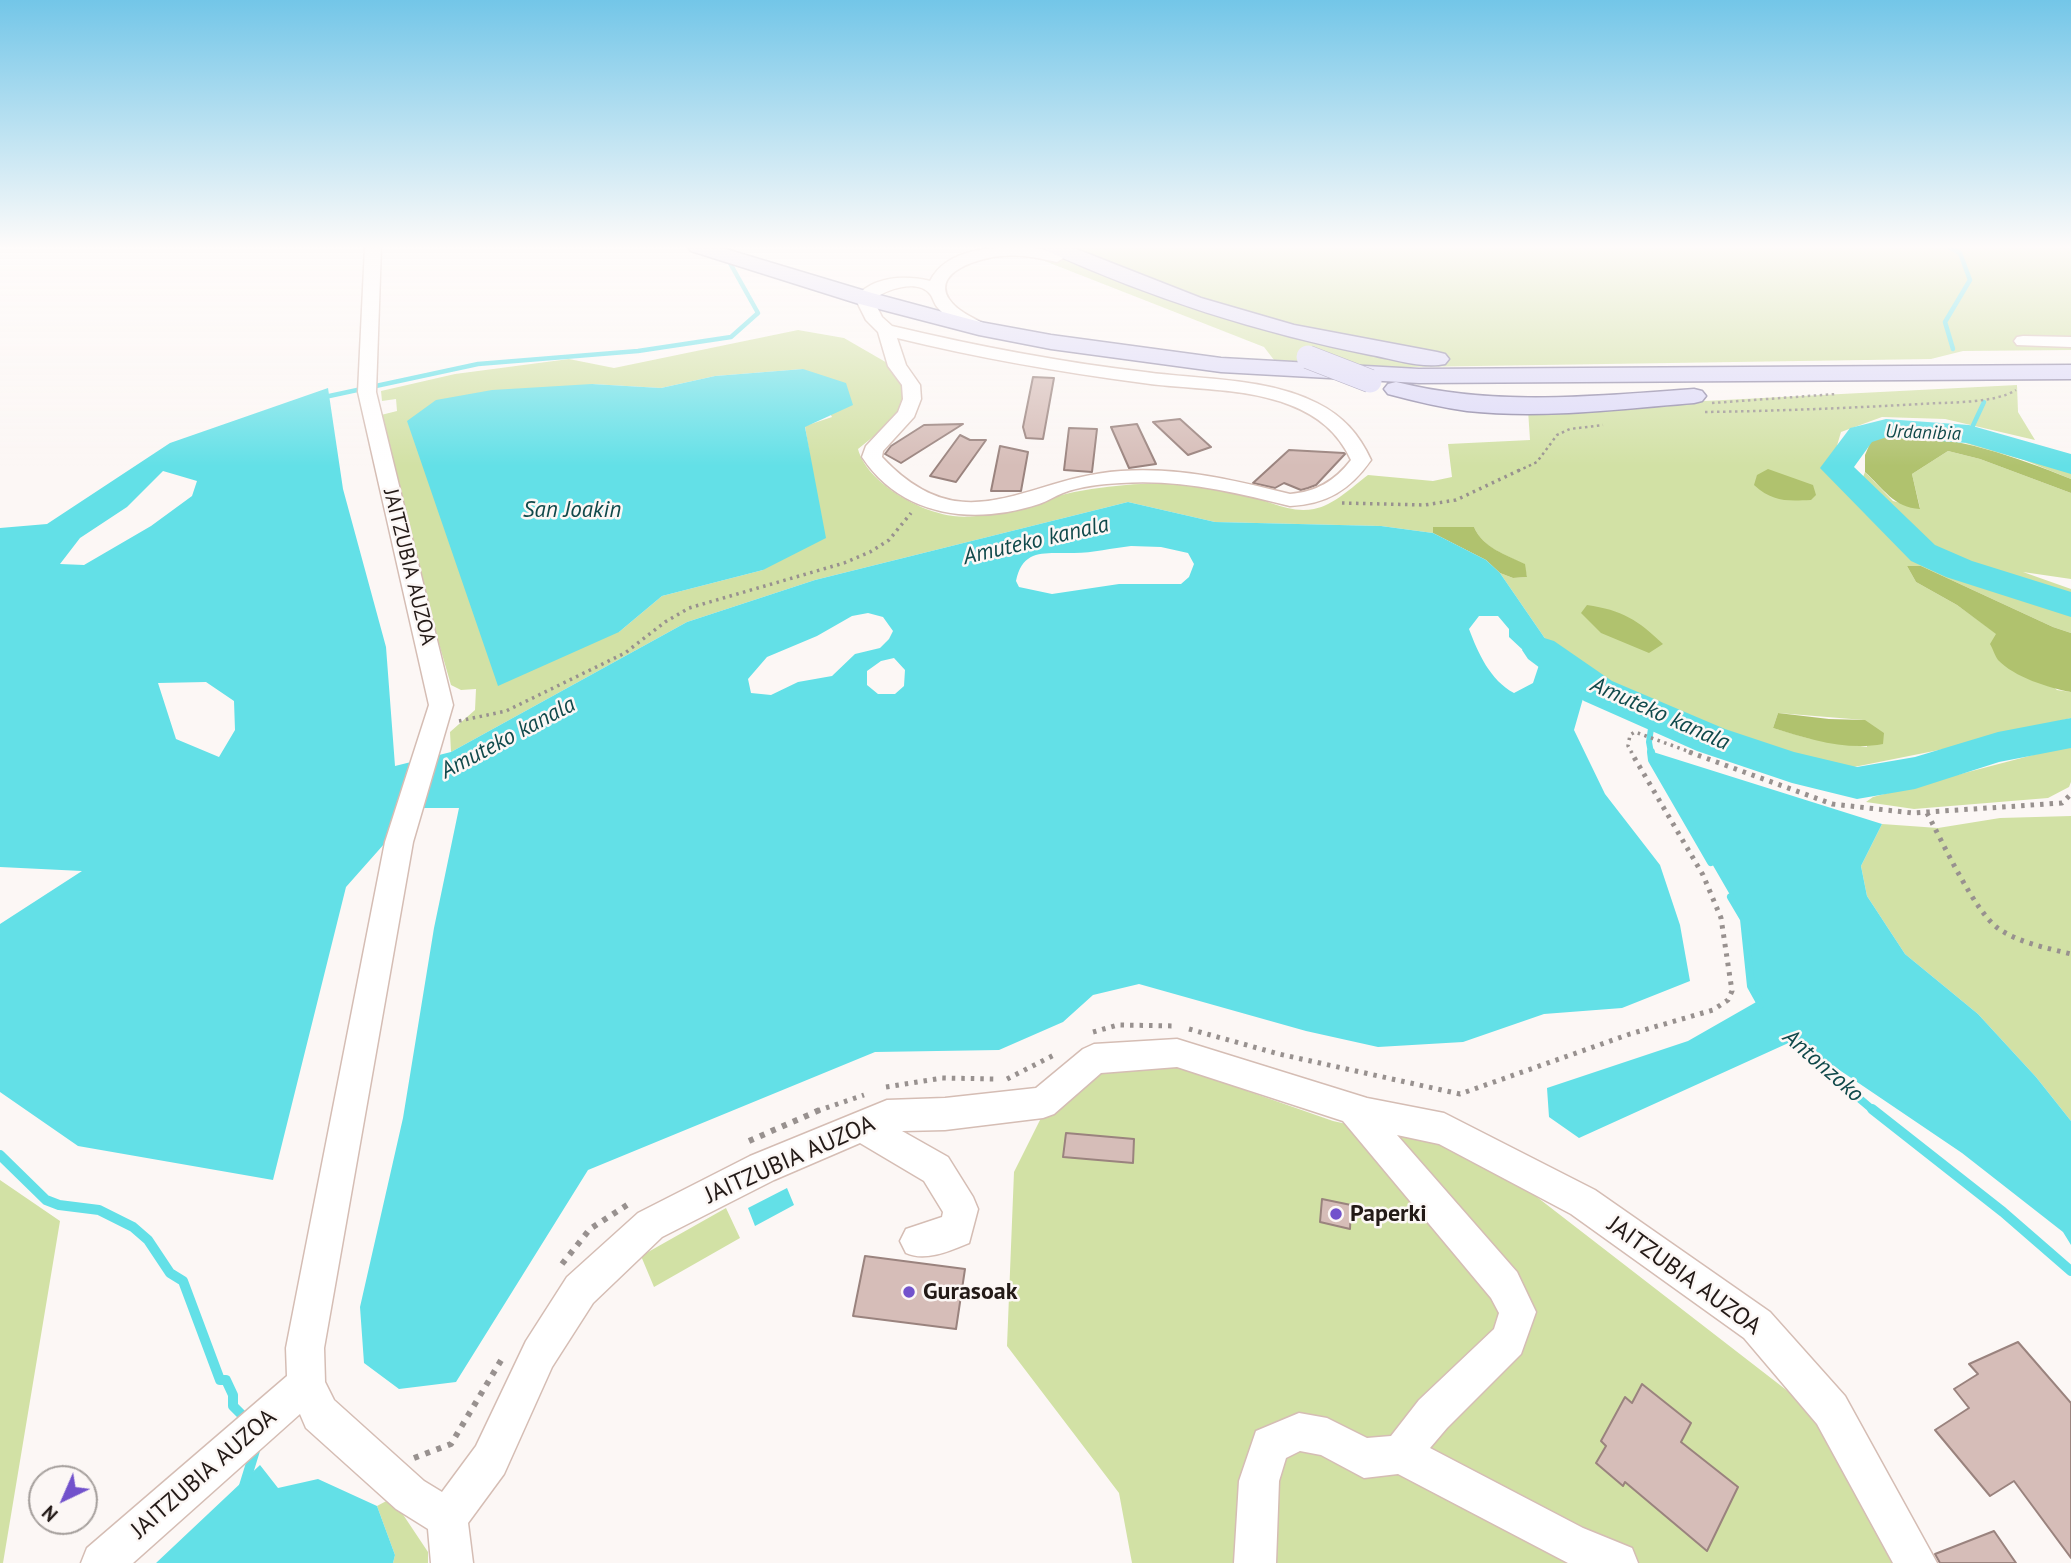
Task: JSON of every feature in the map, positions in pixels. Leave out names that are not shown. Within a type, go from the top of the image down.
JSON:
[{"type":"main road","points":[[947,320],[1051,342],[1164,359],[1283,370],[1419,376],[2071,373]]},
{"type":"main road","points":[[1208,320],[1370,381],[1410,394],[1446,401],[1516,405],[2071,373]]},
{"type":"main road","points":[[1258,320],[1361,346],[1464,363],[1621,369],[2071,362]]},
{"type":"main road","points":[[1544,375],[1621,369]]},
{"type":"street","name":"JAITZUBIA AUZOA","points":[[102,1563],[306,1384],[305,1349],[399,842],[442,705],[367,384],[370,320]]},
{"type":"street","points":[[875,320],[886,330],[985,354],[1144,378],[1264,391],[1306,405],[1334,419],[1356,444],[1361,460],[1342,483],[1320,497],[1290,500],[1214,482],[1158,476],[1086,482],[1010,505],[956,510],[911,493],[872,457],[873,450],[907,413],[912,399],[911,385],[897,366],[886,330]]},
{"type":"street","points":[[966,320],[979,328]]},
{"type":"street","points":[[2023,341],[2071,342]]},
{"type":"street","name":"JAITZUBIA AUZOA","points":[[447,1518],[490,1460],[539,1354],[580,1290],[650,1225],[762,1168],[887,1116],[945,1114],[1043,1103],[1094,1059],[1177,1053],[1353,1108],[1444,1129],[1583,1202],[1757,1325],[1831,1410],[1916,1563]]},
{"type":"street","points":[[1353,1108],[1504,1285],[1518,1312],[1508,1341],[1433,1414],[1401,1454]]},
{"type":"street","points":[[862,1126],[936,1169],[961,1209],[957,1231],[918,1241]]},
{"type":"street","points":[[306,1384],[320,1414],[410,1495],[447,1518],[452,1563]]},
{"type":"street","points":[[1255,1563],[1259,1481],[1270,1445],[1300,1432],[1327,1437],[1364,1458],[1401,1454],[1569,1543],[1617,1563]]},
{"type":"path","points":[[1697,412],[1794,411],[1965,401],[2007,396],[2020,387]]},
{"type":"path","points":[[1290,500],[1332,504],[1424,505],[1456,500],[1537,462],[1557,435],[1570,429],[1604,424]]},
{"type":"path","points":[[434,733],[506,711],[625,653],[665,622],[689,608],[844,563],[870,552],[889,540],[914,510],[930,502]]},
{"type":"path","points":[[1635,732],[1832,804],[1913,814],[2062,803],[2071,794]]},
{"type":"path","points":[[1927,813],[1965,885],[1997,928],[2028,943],[2071,954]]},
{"type":"green space","points":[[1195,320],[2071,320],[2071,350],[1963,351],[1931,359],[1281,369],[1264,347]]},
{"type":"green space","points":[[798,330],[844,338],[889,364],[907,395],[894,420],[858,449],[863,461],[883,484],[896,494],[926,509],[966,517],[1006,511],[1083,490],[1155,483],[1213,488],[1251,496],[1286,508],[1314,509],[1336,500],[1368,475],[1433,481],[1452,477],[1448,444],[1530,440],[1528,410],[2017,385],[2018,412],[2035,440],[1945,419],[1882,417],[1841,432],[1830,470],[1914,556],[1969,581],[2071,611],[2071,633],[1921,566],[1907,566],[1916,582],[1957,605],[1997,634],[2057,690],[2071,692],[2071,718],[1969,744],[1839,770],[1698,720],[1590,674],[1546,640],[1500,573],[1513,578],[1527,577],[1524,564],[1489,545],[1474,527],[1433,527],[1433,533],[1381,526],[1215,522],[1128,502],[815,580],[687,622],[451,752],[450,732],[475,710],[476,689],[461,690],[451,685],[396,496],[381,415],[397,411],[396,399],[382,401],[381,391],[455,374],[569,359],[614,368]],"holes":[[[803,369],[832,417],[805,426],[810,457],[763,570],[662,596],[619,632],[592,384],[661,388],[715,376]],[[1778,713],[1864,720],[1867,747],[1807,738],[1773,728]]]},
{"type":"green space","points":[[1896,434],[1964,443],[2007,455],[2071,479],[2071,493],[1980,459],[1948,451],[1912,474],[1920,509],[1911,508],[1896,501],[1865,472],[1865,455],[1871,441]]},
{"type":"green space","points":[[1970,440],[2071,471],[2071,479],[2024,460],[1965,443]]},
{"type":"green space","points":[[1948,451],[1980,459],[2071,493],[2071,579],[2023,572],[2071,589],[2071,599],[1946,560],[1915,539],[1861,482],[1865,472],[1893,501],[1920,508],[1912,474]]},
{"type":"green space","points":[[1768,469],[1813,485],[1816,495],[1811,500],[1794,500],[1767,495],[1754,485],[1757,475]]},
{"type":"green space","points":[[1433,527],[1474,527],[1489,545],[1525,564],[1527,577],[1513,578],[1500,573],[1486,560],[1433,533]]},
{"type":"green space","points":[[1907,566],[1921,566],[2071,633],[2071,692],[2032,681],[2005,666],[1998,660],[1990,644],[1996,634],[1957,605],[1916,582]]},
{"type":"green space","points":[[1587,605],[1629,617],[1663,644],[1649,653],[1601,633],[1581,613]]},
{"type":"green space","points":[[1778,713],[1865,720],[1884,733],[1883,744],[1841,745],[1800,736],[1773,728]]},
{"type":"green space","points":[[2071,745],[2069,787],[2048,798],[1914,809],[1866,802],[1873,797]]},
{"type":"green space","points":[[2071,816],[2071,1121],[2036,1077],[1978,1014],[1905,954],[1867,896],[1861,866],[1882,824],[1938,828],[2000,818]]},
{"type":"green space","points":[[1173,1065],[1333,1121],[1480,1153],[1820,1416],[1910,1563],[1132,1563],[1119,1493],[1007,1346],[1014,1172],[1043,1114],[1093,1075]]},
{"type":"green space","points":[[0,1180],[60,1221],[3,1563],[0,1563]]},
{"type":"green space","points":[[726,1208],[740,1238],[654,1287],[641,1256]]},
{"type":"green space","points":[[392,1498],[428,1552],[428,1563],[393,1563],[395,1555],[377,1506]]},
{"type":"water","name":"San Joakin","points":[[803,369],[846,383],[853,405],[805,427],[826,538],[763,570],[662,596],[619,632],[498,686],[407,421],[436,400],[492,390],[592,384],[661,388],[715,376]]},
{"type":"water","points":[[328,388],[343,489],[386,647],[395,766],[451,752],[687,622],[815,580],[1128,502],[1215,522],[1381,526],[1433,533],[1486,560],[1500,573],[1546,640],[1590,674],[1574,730],[1605,794],[1660,865],[1680,925],[1690,981],[1622,1008],[1544,1014],[1463,1042],[1378,1047],[1306,1031],[1139,984],[1093,995],[1063,1022],[999,1050],[875,1052],[588,1170],[456,1382],[399,1389],[364,1363],[360,1307],[403,1118],[434,928],[459,808],[416,808],[346,887],[273,1180],[78,1146],[0,1092],[0,924],[82,871],[0,867],[0,528],[47,524],[170,443]],"holes":[[[163,471],[197,481],[192,496],[151,526],[84,565],[60,564],[80,538],[127,507]],[[1131,546],[1161,547],[1188,553],[1194,564],[1189,577],[1181,584],[1119,584],[1052,594],[1019,587],[1016,581],[1019,570],[1030,557],[1046,553],[1088,552]],[[868,613],[883,617],[893,631],[880,648],[855,654],[832,676],[798,682],[771,695],[751,693],[748,679],[767,657],[817,636],[852,616]],[[1479,616],[1498,616],[1509,629],[1509,637],[1539,665],[1533,683],[1514,693],[1506,688],[1486,665],[1469,629]],[[894,658],[905,670],[904,686],[895,694],[878,694],[867,685],[867,671],[881,661]],[[206,682],[234,701],[235,730],[219,757],[176,739],[158,683]]]},
{"type":"water","points":[[1650,751],[1882,824],[1861,866],[1867,896],[1905,954],[1978,1014],[2036,1077],[2071,1121],[2071,1245],[2063,1232],[1962,1153],[1795,1040],[1579,1138],[1549,1117],[1547,1088],[1688,1041],[1758,1001],[1751,986],[1744,919],[1652,760]]},
{"type":"water","points":[[787,1188],[794,1205],[755,1226],[748,1208]]},
{"type":"water","points":[[260,1465],[278,1488],[318,1479],[377,1506],[395,1555],[393,1563],[156,1563]]},
{"type":"building","points":[[1033,377],[1054,378],[1043,439],[1026,438],[1023,427]]},
{"type":"building","points":[[1180,419],[1211,447],[1188,455],[1153,422]]},
{"type":"building","points":[[963,424],[901,463],[885,454],[891,446],[924,425]]},
{"type":"building","points":[[1137,424],[1156,464],[1129,468],[1111,427]]},
{"type":"building","points":[[1069,428],[1097,429],[1092,472],[1064,470]]},
{"type":"building","points":[[960,435],[970,440],[986,440],[956,482],[930,476]]},
{"type":"building","points":[[1000,446],[1028,452],[1021,491],[991,491]]},
{"type":"building","points":[[1289,450],[1345,454],[1316,485],[1308,488],[1301,490],[1284,483],[1275,488],[1253,483]]},
{"type":"building","points":[[1066,1133],[1134,1139],[1133,1163],[1063,1157]]},
{"type":"building","name":"Paperki","points":[[1322,1199],[1351,1205],[1350,1229],[1320,1222]]},
{"type":"building","name":"Gurasoak","points":[[865,1256],[965,1269],[956,1329],[853,1316]]},
{"type":"building","points":[[2018,1342],[2071,1403],[2071,1558],[2014,1481],[1990,1496],[1935,1430],[1969,1408],[1954,1389],[1978,1374],[1969,1364]]},
{"type":"building","points":[[1642,1384],[1691,1423],[1681,1442],[1738,1487],[1707,1551],[1625,1482],[1623,1486],[1596,1463],[1606,1446],[1601,1441],[1625,1397],[1632,1403]]},
{"type":"building","points":[[1994,1531],[2016,1563],[1940,1563],[1935,1554]]},
{"type":"waterway","points":[[320,398],[478,364],[638,351],[731,337],[750,320]]},
{"type":"waterway","points":[[1946,320],[1953,349]]},
{"type":"waterway","points":[[1969,434],[1984,402]]},
{"type":"waterway","name":"Urdanibia","points":[[2071,464],[1969,434],[1886,428],[1861,435],[1836,468],[1872,500],[1923,553],[1959,569],[2071,605]]},
{"type":"waterway","name":"Amuteko kanala","points":[[1541,650],[1598,691],[1711,740],[1792,767],[1857,783],[1915,773],[1998,747],[2071,733]]},
{"type":"waterway","name":"Antonzoko","points":[[1651,753],[1649,742],[1653,715]]},
{"type":"waterway","name":"Antonzoko","points":[[1651,752],[1652,760],[1711,862]]},
{"type":"waterway","name":"Antonzoko","points":[[1731,897],[1744,919],[1751,986],[1761,1004]]},
{"type":"waterway","name":"Antonzoko","points":[[1786,1036],[1874,1111]]},
{"type":"waterway","name":"Antonzoko","points":[[1872,1109],[2003,1212],[2071,1271]]},
{"type":"waterway","points":[[0,1155],[46,1200],[59,1205],[99,1210],[133,1227],[148,1240],[170,1273],[183,1281],[220,1380],[226,1380],[233,1395],[233,1406],[247,1420]]},
{"type":"waterway","points":[[244,1486],[256,1447]]},
{"type":"place","name":"Paperki","points":[[1336,1214]]},
{"type":"place","name":"Gurasoak","points":[[909,1292]]}]
